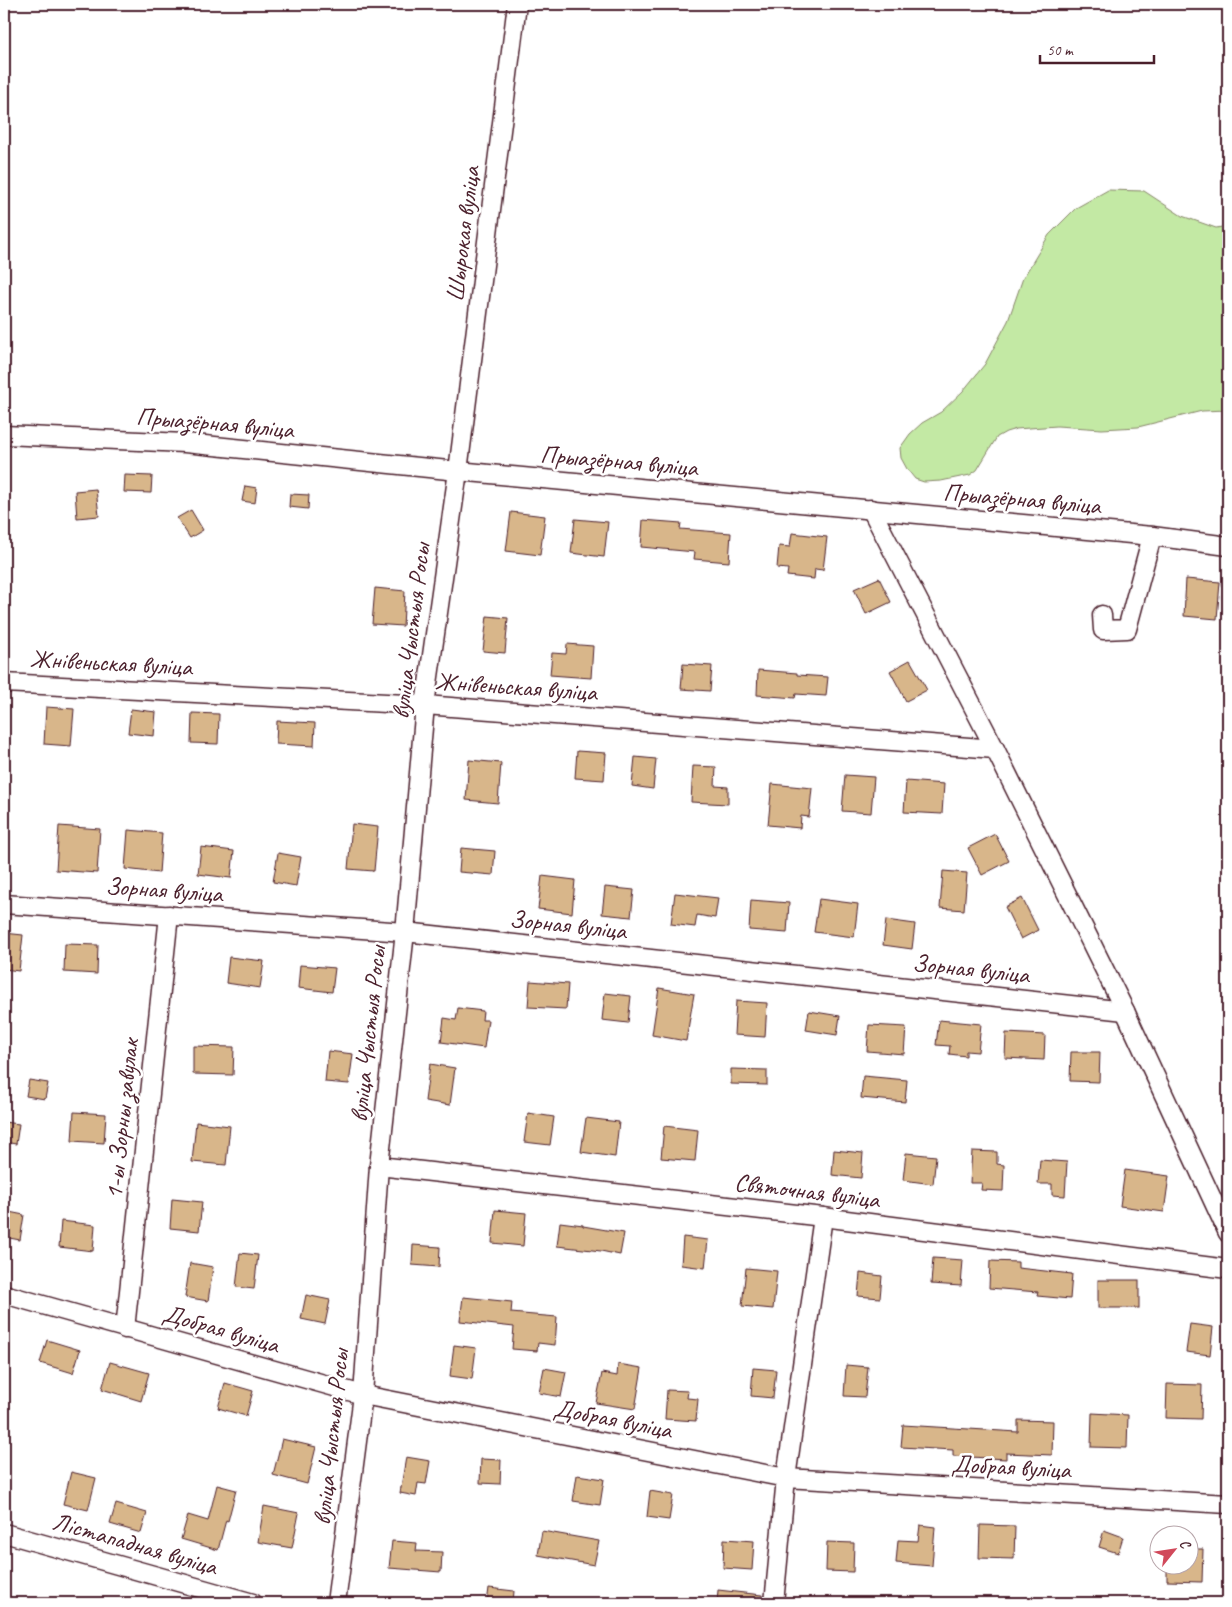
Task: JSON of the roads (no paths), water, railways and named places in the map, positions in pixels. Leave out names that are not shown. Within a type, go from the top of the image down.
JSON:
[{"type":"street","name":"Шырокая вуліца","points":[[458,471],[517,4]]},
{"type":"street","name":"Прыазёрная вуліца","points":[[4,435],[185,444],[1152,536],[1228,546]]},
{"type":"street","name":"вуліца Чыстыя Росы","points":[[336,1603],[363,1395],[379,1166],[405,932],[426,705],[458,471]]},
{"type":"street","points":[[871,509],[1126,1011],[1228,1233]]},
{"type":"street","points":[[1102,615],[1103,630],[1127,629],[1152,536]]},
{"type":"street","name":"Жнівеньская вуліца","points":[[4,683],[426,705],[994,749]]},
{"type":"street","name":"Зорная вуліца","points":[[4,904],[405,932],[1126,1011]]},
{"type":"street","name":"1-ы Зорны завулак","points":[[125,1329],[169,916]]},
{"type":"street","name":"Святочная вуліца","points":[[379,1166],[823,1217],[1228,1269]]},
{"type":"street","points":[[774,1603],[786,1478],[823,1217]]},
{"type":"street","name":"Добрая вуліца","points":[[4,1294],[363,1395],[786,1478],[1228,1504]]},
{"type":"street","name":"Лістападная вуліца","points":[[4,1534],[253,1603]]}]
